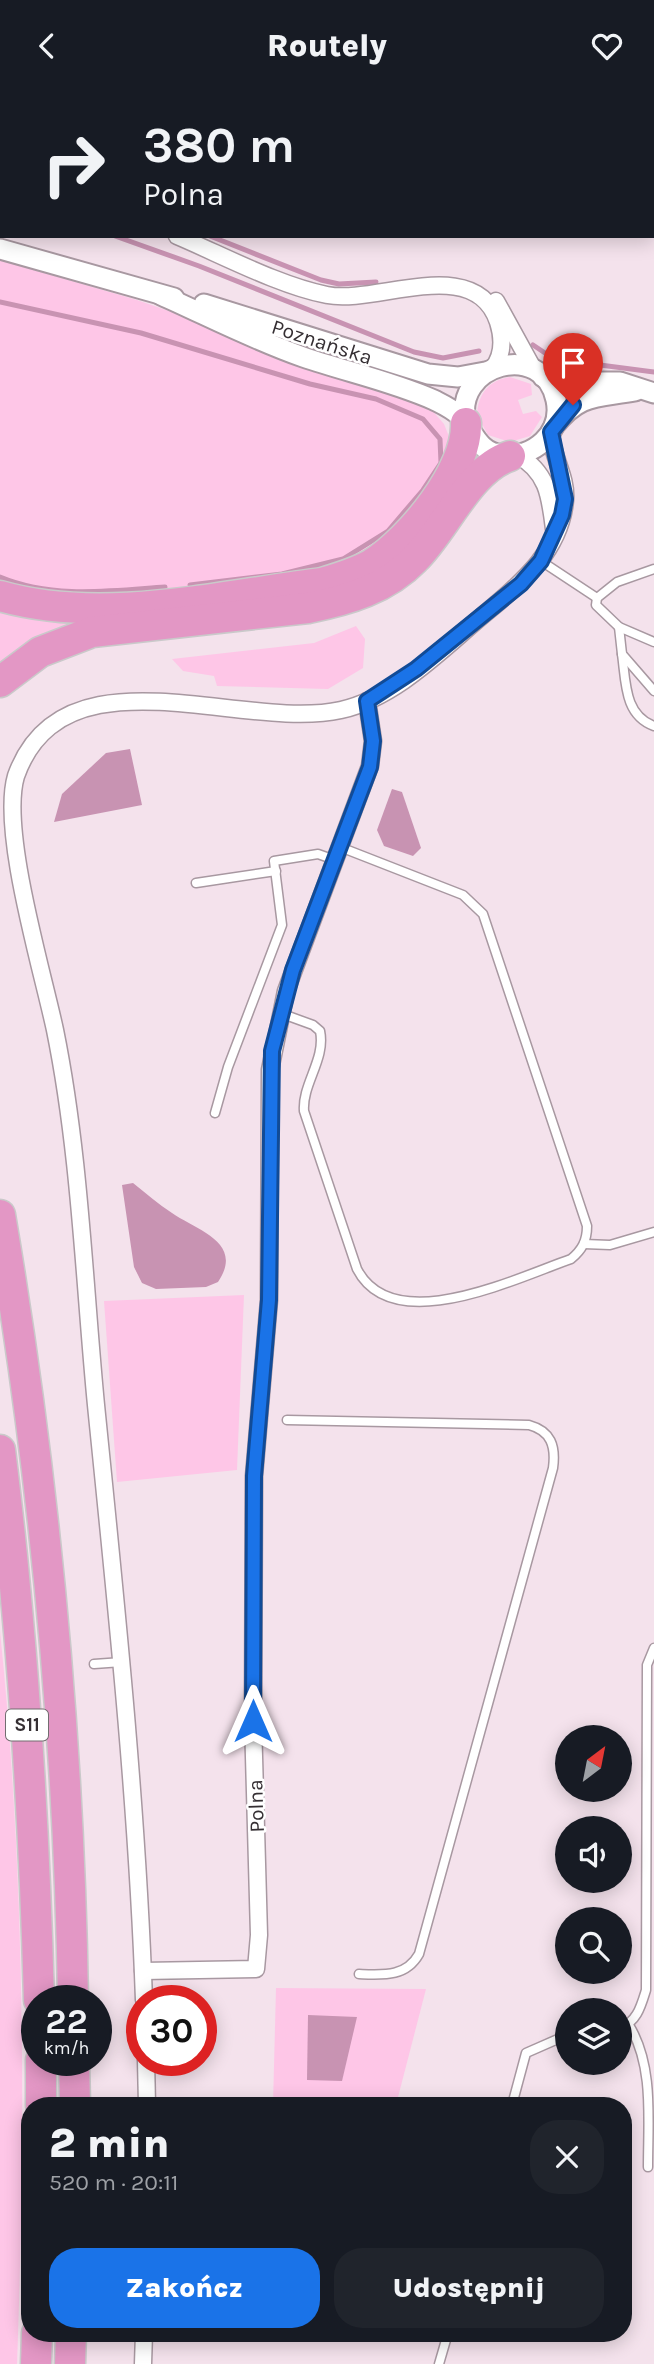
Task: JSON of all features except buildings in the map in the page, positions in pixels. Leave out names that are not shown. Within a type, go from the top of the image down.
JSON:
[{"type":"highway","points":[[0,596],[45,606],[87,610],[295,586],[345,576],[382,557],[418,522],[456,465],[465,440],[466,423]]},
{"type":"highway","points":[[0,682],[40,652],[92,632],[308,608],[343,601],[377,587],[415,559],[482,474],[496,461],[513,455]]},
{"type":"highway","name":"S11","points":[[0,1215],[26,1385],[48,1580],[64,1778],[72,1985]]},
{"type":"highway","name":"S11","points":[[0,1450],[29,1748],[38,1985]]},
{"type":"highway","points":[[41,2076],[41,2097]]},
{"type":"highway","points":[[74,2076],[75,2097]]},
{"type":"highway","points":[[36,2364],[37,2342]]},
{"type":"highway","points":[[70,2364],[71,2342]]},
{"type":"street","points":[[143,1985],[136,1833],[122,1662],[67,1103],[55,1033],[12,839],[11,792],[21,764],[35,742],[54,723],[92,705],[127,702],[314,713],[367,701],[426,661],[521,584],[541,561],[564,505],[565,490],[551,444],[555,399],[520,348],[503,309],[489,296],[448,285],[354,298],[323,295],[182,238]]},
{"type":"street","name":"Poznańska","points":[[0,249],[161,295],[216,306],[428,374],[458,377],[489,370]]},
{"type":"street","name":"Poznańska","points":[[161,295],[293,354],[392,382],[449,408],[466,423]]},
{"type":"street","points":[[478,295],[495,314],[500,330],[501,355],[467,393],[464,408],[466,423],[480,445],[495,454],[513,455],[538,447],[570,407],[579,401],[597,395],[647,392]]},
{"type":"street","points":[[489,370],[509,363],[559,382],[620,382],[647,392]]},
{"type":"street","points":[[513,455],[535,467],[543,476],[555,531]]},
{"type":"street","name":"Polna","points":[[143,1971],[256,1969],[259,1935],[253,1721],[254,1476],[269,1300],[270,1070],[280,1013],[370,767],[373,741],[367,701]]},
{"type":"street","points":[[146,2076],[147,2097]]},
{"type":"street","points":[[143,2364],[144,2342]]},
{"type":"lane","points":[[541,561],[597,598]]},
{"type":"lane","points":[[654,569],[617,582],[597,598],[596,605],[619,627],[654,642]]},
{"type":"lane","points":[[619,627],[629,703],[640,721],[654,726]]},
{"type":"lane","points":[[622,654],[654,691]]},
{"type":"lane","points":[[215,1113],[228,1067],[282,925],[274,861],[337,853],[463,895],[482,914],[587,1226],[584,1244],[571,1259],[452,1299],[420,1302],[376,1294],[368,1287],[357,1269],[304,1111],[305,1094],[321,1045],[320,1031],[313,1025],[280,1013]]},
{"type":"lane","points":[[196,883],[276,871]]},
{"type":"lane","points":[[584,1244],[610,1245],[654,1232]]},
{"type":"lane","points":[[287,1420],[528,1425],[545,1431],[555,1451],[553,1468],[419,1954],[403,1971],[387,1975],[359,1974]]},
{"type":"lane","points":[[632,2018],[638,2012],[646,1990],[647,1665],[654,1648]]},
{"type":"lane","points":[[94,1664],[122,1662]]},
{"type":"lane","points":[[632,2035],[640,2043],[646,2067],[648,2167]]},
{"type":"lane","points":[[514,2097],[526,2053],[555,2040]]},
{"type":"lane","points":[[439,2364],[445,2342]]},
{"type":"shaded area","points":[[0,260],[137,300],[371,381],[431,409],[444,424],[450,439],[443,474],[377,549],[296,578],[67,599],[0,587]]},
{"type":"shaded area","points":[[510,377],[531,384],[532,395],[518,400],[523,414],[536,411],[542,417],[530,436],[510,442],[488,435],[477,415],[486,389],[496,381]]},
{"type":"shaded area","points":[[0,607],[90,620],[0,667]]},
{"type":"shaded area","points":[[356,626],[365,639],[363,668],[328,689],[217,686],[214,676],[183,671],[172,659],[314,643]]},
{"type":"shaded area","points":[[130,749],[142,805],[54,822],[62,794],[106,753]]},
{"type":"shaded area","points":[[392,789],[402,792],[421,848],[413,856],[384,846],[377,830]]},
{"type":"shaded area","points":[[133,1183],[222,1247],[226,1257],[225,1268],[218,1282],[206,1287],[156,1289],[142,1283],[134,1267],[122,1185]]},
{"type":"shaded area","points":[[244,1295],[237,1470],[117,1482],[104,1301]]},
{"type":"shaded area","points":[[0,1631],[19,1905],[22,2097],[17,2364],[0,2364]]},
{"type":"shaded area","points":[[276,1988],[426,1989],[398,2097],[273,2097]]},
{"type":"shaded area","points":[[308,2015],[357,2017],[342,2081],[307,2080]]},
{"type":"waterway","points":[[121,238],[199,266],[414,352],[443,358],[479,351]]},
{"type":"waterway","points":[[215,238],[321,280],[339,284],[376,282]]},
{"type":"waterway","points":[[0,302],[141,333],[310,384],[376,399],[423,419],[440,439],[441,463],[423,490],[388,531],[343,559],[282,574],[190,585]]},
{"type":"waterway","points":[[533,345],[554,359],[654,372]]},
{"type":"waterway","points":[[0,577],[20,584],[61,591],[165,587]]},
{"type":"route","points":[[253,1721],[254,1459],[270,1279],[270,1070],[280,1013],[293,970],[370,767],[373,741],[367,701],[384,693],[416,669],[521,584],[541,561],[562,515],[565,499],[564,481],[552,449],[551,432],[573,405]]}]
